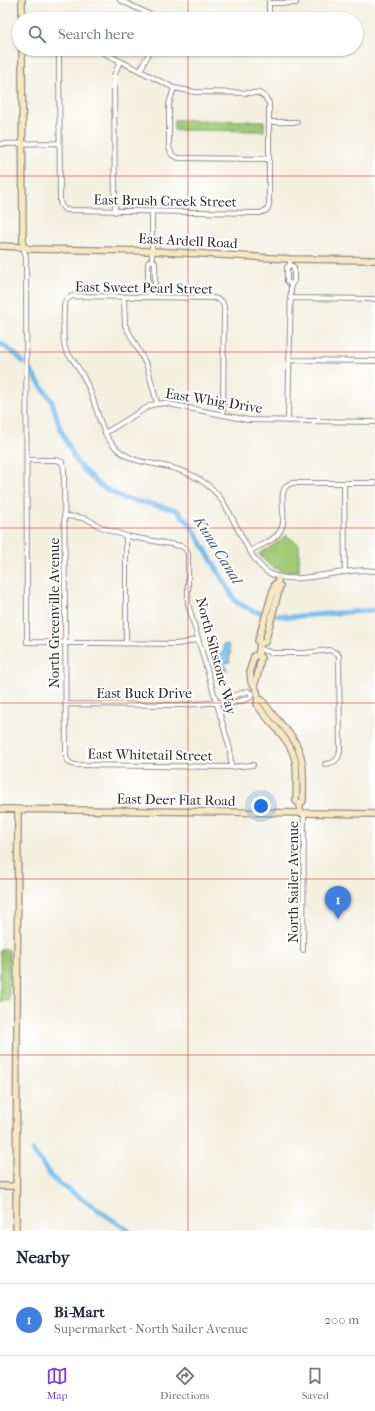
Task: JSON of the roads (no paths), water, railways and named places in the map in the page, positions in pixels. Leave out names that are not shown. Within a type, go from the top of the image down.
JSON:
[{"type":"street","points":[[22,0],[22,12]]},
{"type":"street","points":[[120,0],[145,12]]},
{"type":"street","points":[[269,12],[269,1],[296,3]]},
{"type":"street","points":[[22,56],[23,247],[26,257],[27,642],[180,644],[198,640]]},
{"type":"street","points":[[0,144],[59,143],[59,56]]},
{"type":"street","points":[[110,56],[174,88],[195,92],[259,94],[265,97],[269,103],[269,159],[179,158],[172,155],[169,147],[169,104],[174,88]]},
{"type":"street","points":[[140,71],[148,56]]},
{"type":"street","points":[[115,212],[114,76],[120,61]]},
{"type":"street","points":[[269,122],[297,122]]},
{"type":"street","name":"East Brush Creek Street","points":[[59,143],[60,201],[62,208],[69,211],[260,213],[267,210],[269,204],[269,159]]},
{"type":"street","points":[[151,297],[155,290],[155,263],[152,259],[151,251],[152,212]]},
{"type":"street","name":"East Ardell Road","points":[[0,246],[23,247],[30,250],[151,251],[290,262],[375,260]]},
{"type":"street","points":[[151,297],[148,291],[148,263],[152,259]]},
{"type":"street","points":[[288,421],[290,285],[287,281],[287,266],[290,262]]},
{"type":"street","name":"East Sweet Pearl Street","points":[[104,433],[92,394],[81,372],[65,349],[64,306],[66,300],[72,296],[214,298],[222,301],[224,307],[223,415]]},
{"type":"street","points":[[124,297],[125,325],[147,366],[157,404]]},
{"type":"street","points":[[290,298],[375,299]]},
{"type":"street","points":[[289,360],[375,361]]},
{"type":"street","name":"East Whig Drive","points":[[104,433],[150,405],[164,403],[248,420],[375,422]]},
{"type":"street","points":[[104,433],[117,449],[128,456],[141,461],[192,474],[206,484],[223,501],[255,560],[263,570],[279,577],[294,578],[375,570]]},
{"type":"street","name":"North Greenville Avenue","points":[[27,460],[56,460],[62,462],[64,469],[66,756],[69,763]]},
{"type":"street","points":[[250,550],[272,539],[282,528],[283,492],[285,486],[292,483],[375,483]]},
{"type":"street","points":[[344,483],[345,572]]},
{"type":"street","points":[[65,516],[87,519],[103,528],[126,536],[126,644]]},
{"type":"street","name":"North Siltstone Way","points":[[126,536],[181,546],[186,549],[188,554],[188,604],[230,749],[231,767]]},
{"type":"street","points":[[259,650],[265,642],[280,586],[277,584],[279,577]]},
{"type":"street","points":[[259,650],[274,653],[305,653],[329,650],[337,653],[340,659],[340,756],[332,763],[325,764]]},
{"type":"street","points":[[259,650],[261,658],[257,681],[254,684],[255,695],[262,700],[291,736],[300,750],[303,765],[303,801],[300,804],[302,813]]},
{"type":"street","name":"East Buck Drive","points":[[66,704],[182,705],[223,702],[224,699],[248,691],[255,695],[250,698],[226,705],[223,702]]},
{"type":"street","name":"East Whitetail Street","points":[[69,763],[76,765],[231,767],[253,765]]},
{"type":"street","name":"East Deer Flat Road","points":[[0,809],[375,814]]},
{"type":"street","points":[[16,1231],[18,810]]},
{"type":"street","name":"North Sailer Avenue","points":[[302,813],[303,950]]},
{"type":"street","points":[[0,1186],[16,1186]]},
{"type":"water","points":[[228,644],[231,654],[229,658],[230,662],[225,663],[227,670],[223,671],[218,654],[222,653],[224,650],[223,645]]},
{"type":"waterway","name":"Kuna Canal","points":[[0,343],[23,362]]},
{"type":"waterway","name":"Kuna Canal","points":[[30,370],[52,401],[60,428],[77,463],[99,485],[123,498],[177,510],[192,527],[236,602],[253,611],[262,613]]},
{"type":"waterway","name":"Kuna Canal","points":[[276,615],[290,617],[375,610]]},
{"type":"waterway","points":[[33,1151],[53,1179],[129,1231]]},
{"type":"place","name":"Bi-Mart","points":[[338,919]]}]
